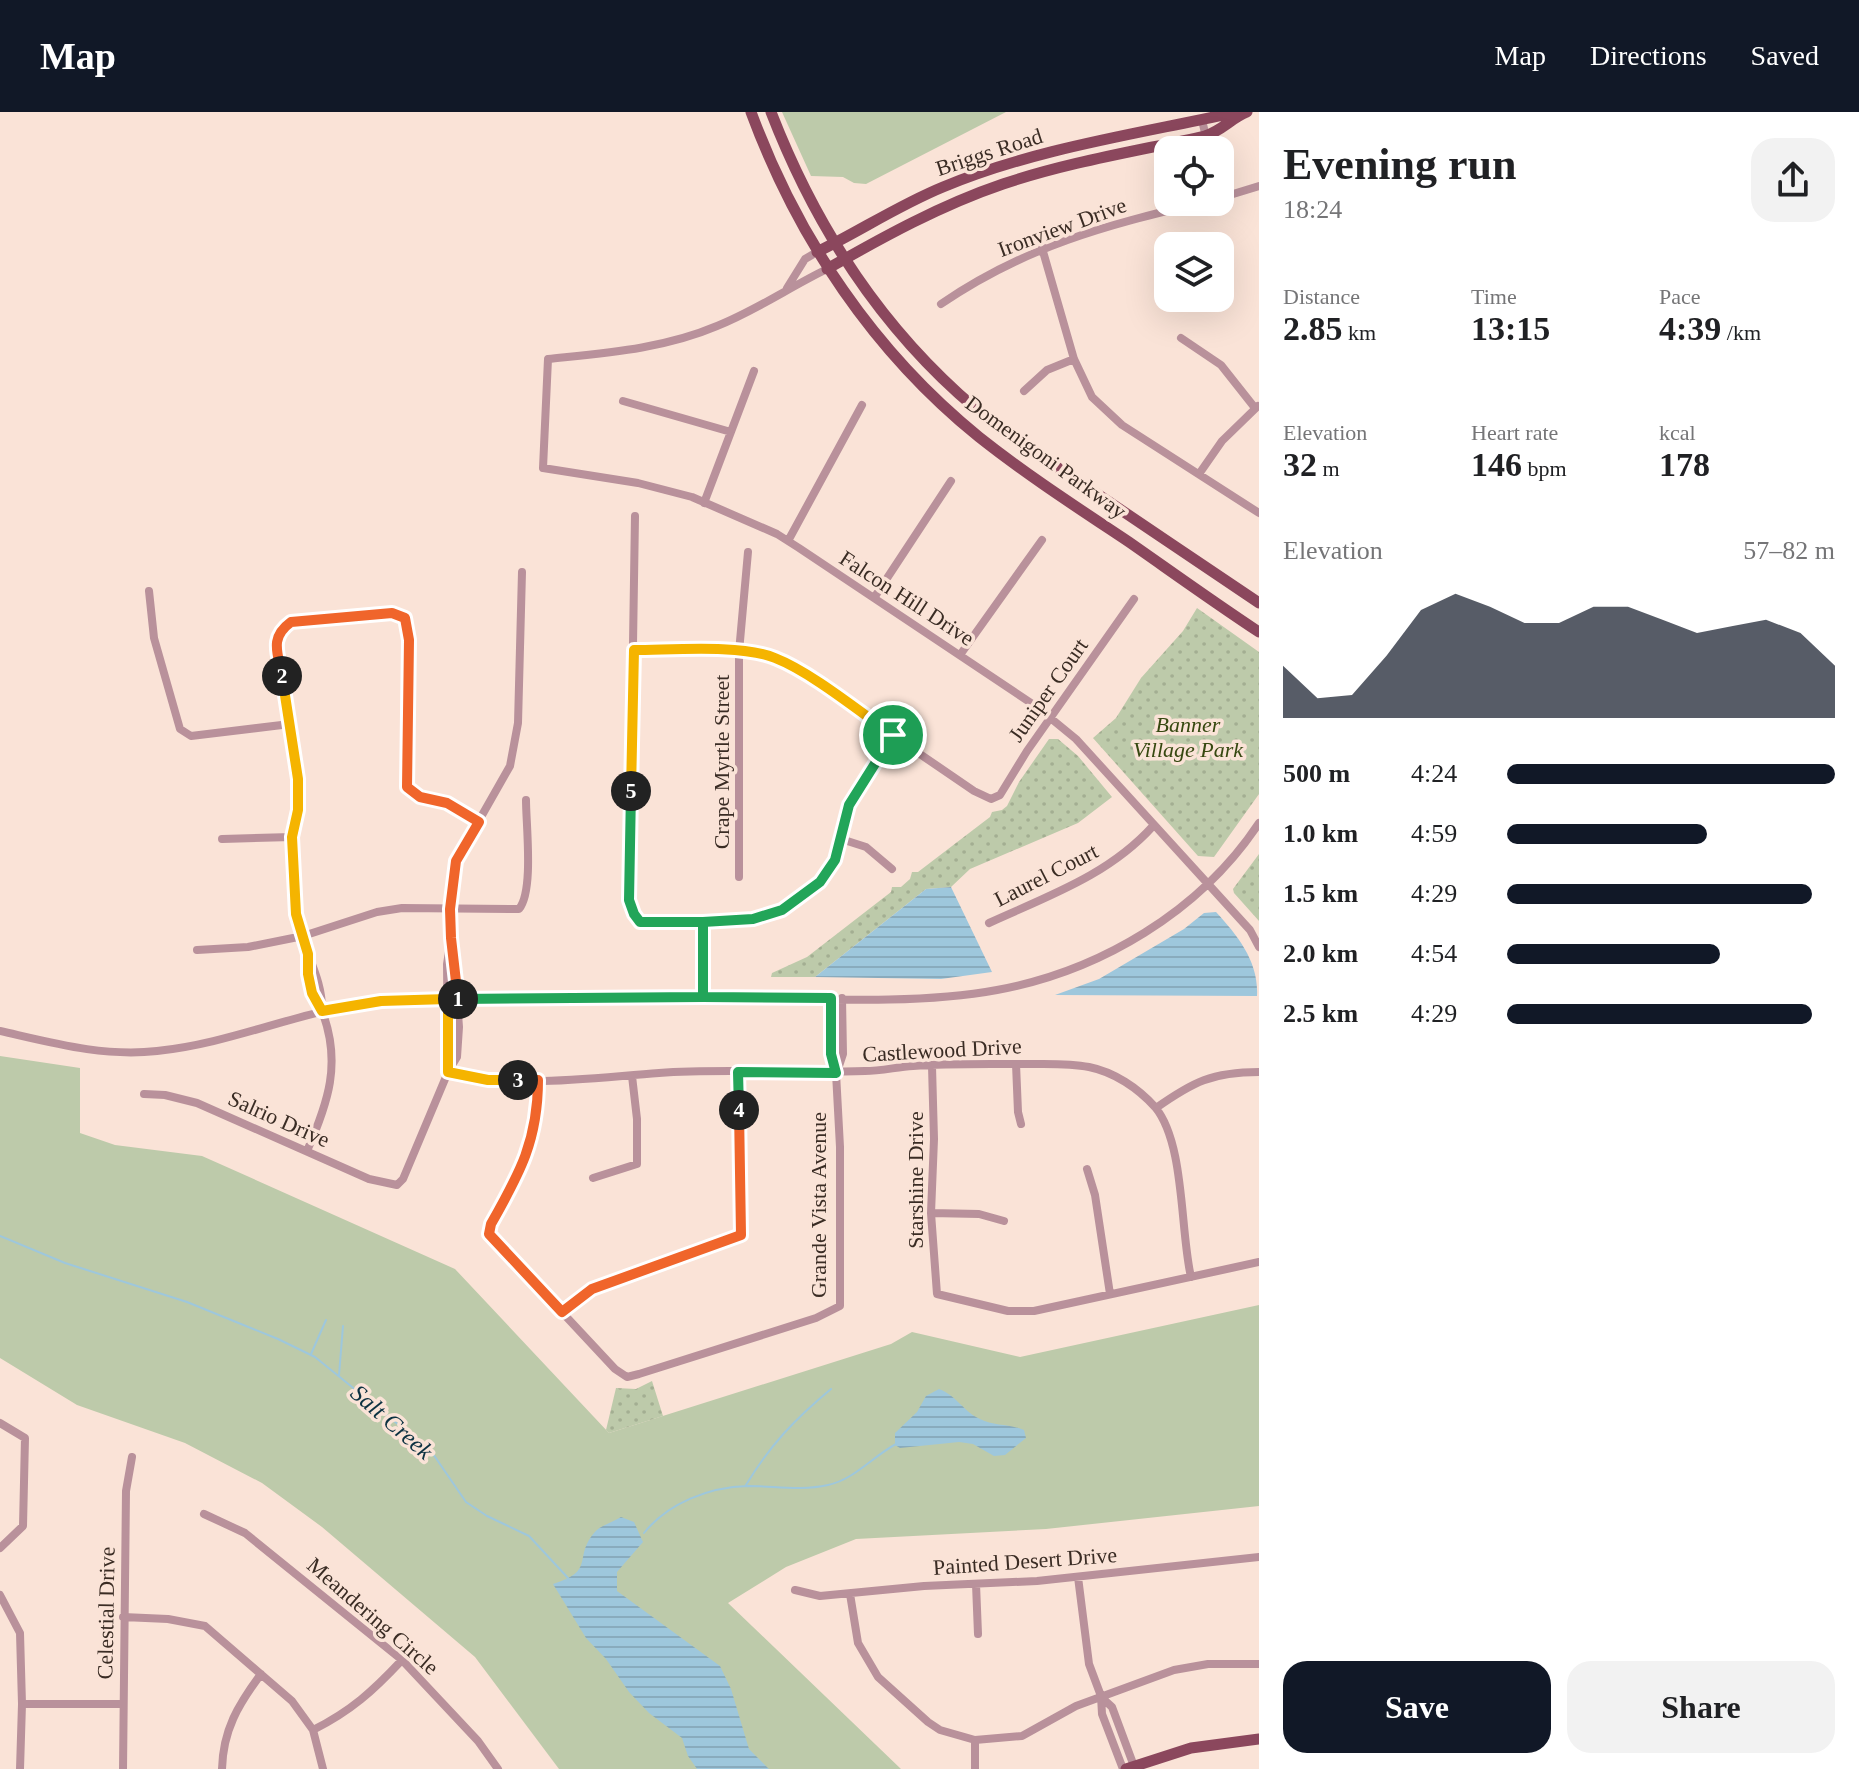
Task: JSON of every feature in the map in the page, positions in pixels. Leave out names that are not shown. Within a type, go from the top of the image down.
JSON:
[{"type":"main road","name":"Domenigoni Parkway","points":[[751,112],[778,176],[827,269],[864,320],[905,368],[978,435],[1030,475],[1259,632]]},
{"type":"main road","name":"Domenigoni Parkway","points":[[771,112],[801,181],[845,259],[875,301],[959,394],[1020,442],[1259,603]]},
{"type":"main road","name":"Briggs Road","points":[[817,252],[886,213],[993,168],[1069,148],[1247,112]]},
{"type":"main road","name":"Briggs Road","points":[[1205,136],[1223,130],[1233,117]]},
{"type":"main road","name":"Briggs Road","points":[[827,269],[921,218],[1002,184],[1061,167],[1154,147]]},
{"type":"main road","points":[[1129,1768],[1191,1748],[1259,1739]]},
{"type":"street","points":[[1202,120],[1205,136]]},
{"type":"street","points":[[1234,192],[1259,186]]},
{"type":"street","name":"Ironview Drive","points":[[941,304],[1004,265],[1042,248],[1118,222],[1154,214]]},
{"type":"street","points":[[1042,248],[1074,359],[1084,383],[1103,410],[1259,513]]},
{"type":"street","name":"Briggs Road","points":[[787,288],[805,259],[817,252]]},
{"type":"street","name":"Briggs Road","points":[[548,359],[638,349],[673,341],[747,313],[787,288],[827,269]]},
{"type":"street","points":[[1181,338],[1221,365],[1257,407],[1222,441],[1199,474]]},
{"type":"street","name":"Falcon Hill Drive","points":[[548,359],[543,468],[638,483],[704,503],[788,541],[960,655],[1076,739],[1250,930],[1259,947]]},
{"type":"street","points":[[1024,391],[1047,370],[1074,359]]},
{"type":"street","points":[[704,503],[754,371]]},
{"type":"street","points":[[623,401],[731,432]]},
{"type":"street","points":[[788,541],[862,405]]},
{"type":"street","points":[[874,598],[951,481]]},
{"type":"street","points":[[634,650],[739,652],[775,658],[893,735],[849,805],[835,860],[820,882],[782,910],[753,919],[703,922],[640,922],[634,914],[629,900],[635,516]]},
{"type":"street","points":[[960,655],[1042,540]]},
{"type":"street","name":"Crape Myrtle Street","points":[[739,877],[739,652],[748,552]]},
{"type":"street","points":[[448,1072],[457,1057],[458,999],[450,909],[456,861],[510,766],[518,723],[522,572]]},
{"type":"street","points":[[149,591],[154,638],[180,729],[191,736],[290,724]]},
{"type":"street","name":"Juniper Court","points":[[893,735],[991,799],[1000,795],[1027,751],[1134,599]]},
{"type":"street","points":[[307,1151],[325,1111],[332,1078],[322,991],[296,914],[292,837],[298,810],[298,779],[276,641],[280,630],[291,622],[392,613],[405,618],[409,640],[407,787],[420,797],[447,803],[479,822]]},
{"type":"street","points":[[197,950],[248,947],[303,936],[377,912],[402,908],[519,909],[524,903],[527,875],[526,800]]},
{"type":"street","points":[[0,1031],[85,1050],[142,1052],[204,1043],[322,1011],[381,1001],[842,998],[955,996],[996,991],[1053,976],[1094,960],[1164,920],[1207,885],[1245,844],[1259,823]]},
{"type":"street","name":"Laurel Court","points":[[989,923],[1095,875],[1136,845],[1153,826]]},
{"type":"street","points":[[222,839],[292,837]]},
{"type":"street","points":[[841,839],[866,847],[892,869]]},
{"type":"street","points":[[703,922],[703,997]]},
{"type":"street","points":[[448,1072],[447,964],[451,938]]},
{"type":"street","name":"Grande Vista Avenue","points":[[562,1312],[615,1369],[627,1377],[816,1318],[840,1306],[841,1172],[836,1073],[831,1054],[831,998]]},
{"type":"street","name":"Grande Vista Avenue","points":[[836,1073],[843,1054],[842,998]]},
{"type":"street","points":[[1016,1064],[1021,1124]]},
{"type":"street","name":"Castlewood Drive","points":[[448,1072],[488,1080],[538,1080],[688,1071],[836,1073],[1016,1064],[1072,1065],[1098,1069],[1129,1083],[1156,1108],[1171,1138],[1191,1277]]},
{"type":"street","name":"Starshine Drive","points":[[932,1066],[934,1139],[931,1213],[937,1294],[1021,1311],[1046,1309],[1110,1294]]},
{"type":"street","name":"Salrio Drive","points":[[144,1094],[165,1095],[197,1103],[369,1179],[397,1185],[403,1179],[448,1072]]},
{"type":"street","points":[[538,1080],[537,1118],[527,1155],[491,1224],[489,1234],[562,1312],[592,1289],[741,1235],[738,1072]]},
{"type":"street","points":[[1156,1108],[1202,1079],[1228,1072],[1259,1072]]},
{"type":"street","points":[[593,1178],[637,1164],[637,1119],[632,1076]]},
{"type":"street","points":[[1087,1169],[1095,1195],[1110,1294],[1259,1262]]},
{"type":"street","points":[[931,1213],[979,1214],[1004,1221]]},
{"type":"street","points":[[0,1423],[25,1438],[26,1464],[23,1526],[0,1548]]},
{"type":"street","name":"Celestial Drive","points":[[123,1769],[126,1491],[132,1457]]},
{"type":"street","name":"Meandering Circle","points":[[204,1514],[245,1533],[402,1660],[478,1741],[498,1769]]},
{"type":"street","name":"Painted Desert Drive","points":[[795,1590],[820,1596],[850,1594],[924,1586],[1078,1577],[1259,1557]]},
{"type":"street","points":[[1078,1577],[1089,1664],[1101,1696],[1112,1707],[1129,1768]]},
{"type":"street","points":[[976,1584],[978,1634]]},
{"type":"street","points":[[850,1594],[858,1643],[878,1677],[928,1722],[949,1734],[975,1740],[1010,1739],[1033,1732],[1076,1706],[1191,1666],[1259,1664]]},
{"type":"street","points":[[0,1595],[20,1633],[20,1769]]},
{"type":"street","points":[[123,1617],[168,1619],[205,1626],[292,1701],[313,1730],[323,1769]]},
{"type":"street","points":[[313,1730],[345,1714],[374,1690],[402,1660]]},
{"type":"street","points":[[222,1769],[222,1748],[228,1725],[237,1706],[261,1674]]},
{"type":"street","points":[[22,1704],[123,1704]]},
{"type":"street","points":[[975,1740],[975,1769]]},
{"type":"green space","points":[[782,112],[1006,112],[866,184],[854,183],[843,177],[811,176]]},
{"type":"green space","name":"Banner Village Park","points":[[1197,608],[1259,652],[1259,794],[1214,857],[1198,856],[1093,738],[1116,718],[1141,678],[1183,631]]},
{"type":"green space","points":[[1049,739],[1058,739],[1078,756],[1112,797],[1078,823],[970,869],[951,887],[926,889],[815,977],[771,977],[772,973],[807,957],[891,892],[892,887],[901,887],[910,879],[912,872],[918,872],[990,817],[992,812],[1007,806],[1019,782]]},
{"type":"green space","points":[[1259,854],[1259,921],[1233,889]]},
{"type":"green space","points":[[0,1056],[80,1068],[80,1133],[115,1145],[202,1156],[455,1269],[609,1433],[891,1344],[912,1332],[1020,1357],[1259,1305],[1259,1506],[1046,1529],[856,1539],[786,1567],[728,1603],[901,1769],[559,1769],[475,1657],[322,1527],[262,1483],[185,1443],[77,1405],[0,1358]]},
{"type":"green space","points":[[652,1381],[663,1416],[609,1433],[606,1430],[616,1388],[636,1389]]},
{"type":"water","points":[[951,887],[992,972],[941,979],[815,977],[926,889]]},
{"type":"water","points":[[1216,912],[1246,950],[1255,972],[1257,996],[1055,995],[1099,979],[1184,929],[1204,913]]},
{"type":"water","points":[[939,1389],[974,1416],[1024,1430],[1026,1438],[1005,1455],[994,1456],[973,1444],[959,1442],[900,1448],[895,1445],[895,1433],[917,1412],[926,1396]]},
{"type":"water","points":[[621,1517],[634,1522],[643,1542],[617,1572],[617,1591],[720,1666],[731,1689],[749,1749],[769,1769],[697,1769],[688,1756],[682,1738],[649,1713],[629,1692],[606,1659],[586,1638],[553,1584],[575,1574],[594,1533]]},
{"type":"waterway","name":"Salt Creek","points":[[0,1236],[65,1263],[187,1302],[315,1357],[431,1451],[466,1502],[529,1536],[568,1578]]},
{"type":"waterway","points":[[311,1354],[326,1320]]},
{"type":"waterway","points":[[339,1375],[343,1326]]},
{"type":"waterway","points":[[746,1485],[784,1433],[831,1389]]},
{"type":"waterway","points":[[644,1533],[665,1513],[704,1493],[748,1486],[798,1488],[828,1485],[847,1478],[896,1444]]},
{"type":"route","points":[[893,735],[794,668],[763,654],[634,650],[629,900],[634,914],[640,922],[703,922],[703,956],[703,997],[831,998],[831,1054],[836,1073],[738,1072],[741,1235],[592,1289],[562,1312],[489,1234],[491,1224],[527,1155],[537,1118],[538,1080],[488,1080],[448,1072],[448,999],[381,1001],[322,1011],[312,993],[308,954],[296,914],[292,837],[298,810],[298,779],[276,641],[280,630],[291,622],[392,613],[405,618],[409,640],[407,787],[420,797],[447,803],[479,822],[456,861],[450,909],[458,999],[703,997],[703,922],[753,919],[782,910],[820,882],[835,860],[849,805],[893,735]]}]
